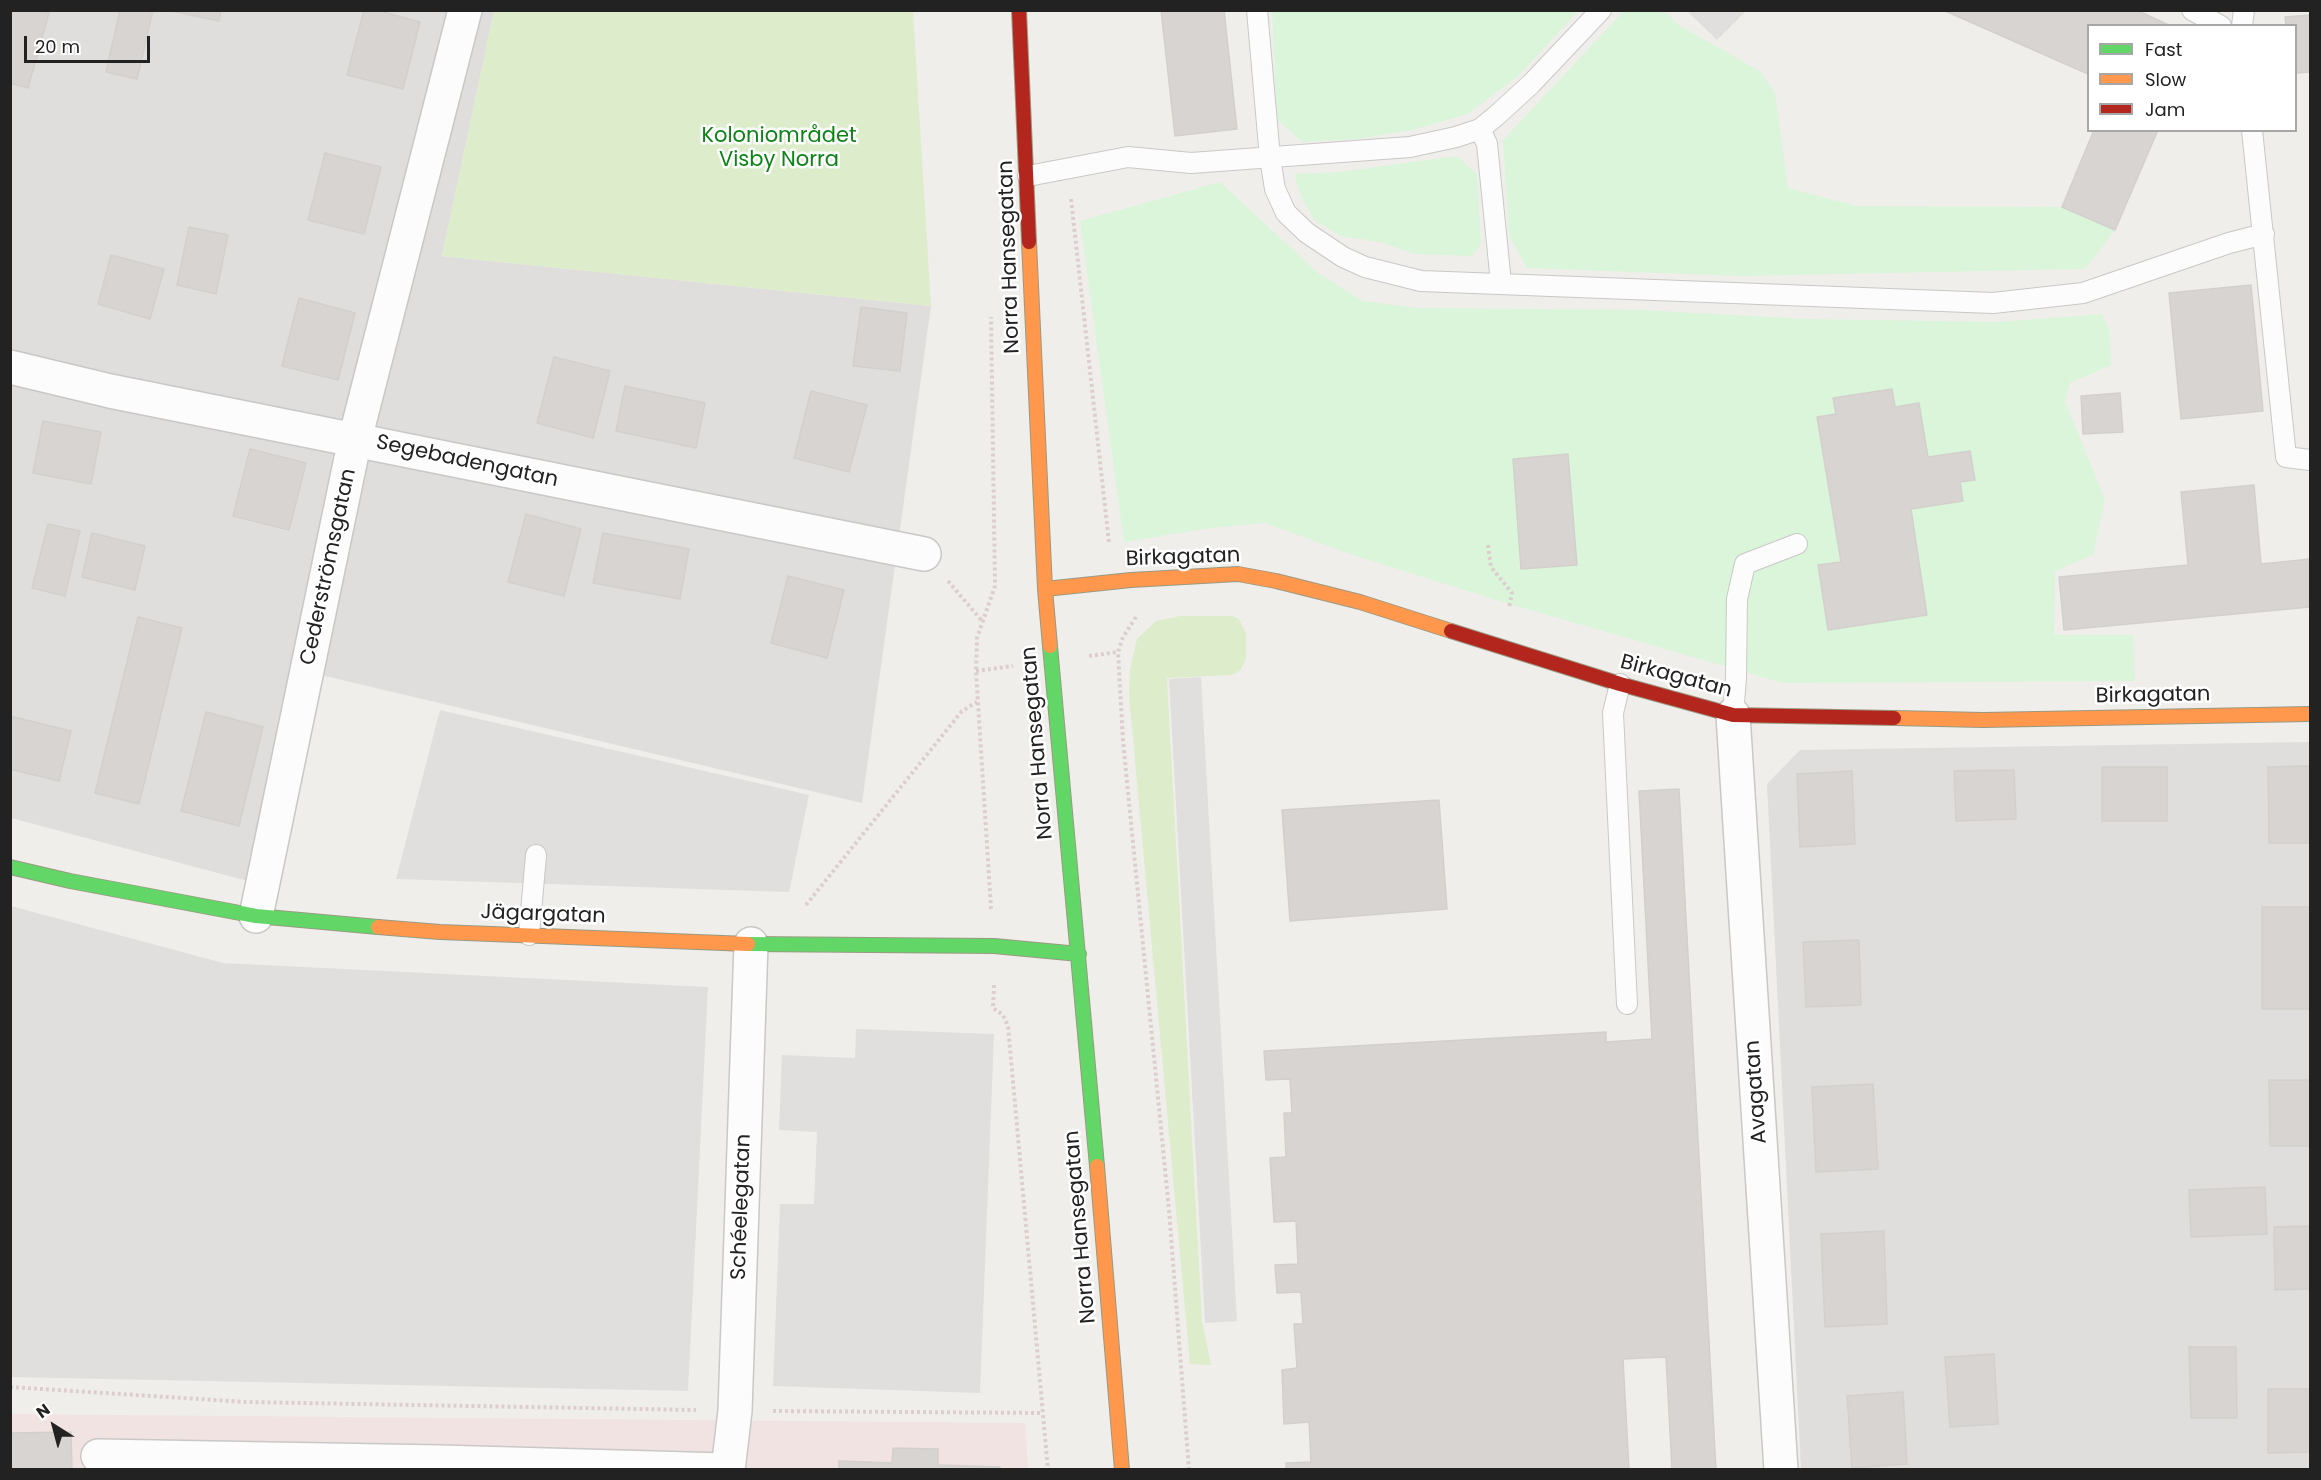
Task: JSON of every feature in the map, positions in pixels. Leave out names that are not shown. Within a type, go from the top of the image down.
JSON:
[{"type":"street","name":"Cederströmsgatan","points":[[256,916],[355,439],[465,10]]},
{"type":"street","name":"Norra Hansegatan","points":[[1019,10],[1045,589],[1079,954],[1122,1470]]},
{"type":"street","name":"Segebadengatan","points":[[10,367],[110,391],[924,554]]},
{"type":"street","name":"Birkagatan","points":[[1045,589],[1131,580],[1238,574],[1360,603],[1620,684],[1733,715],[1983,720],[2310,714]]},
{"type":"street","name":"Avagatan","points":[[1733,715],[1781,1470]]},
{"type":"street","name":"Jägargatan","points":[[10,867],[70,881],[256,916],[440,932],[751,944],[994,946],[1079,954]]},
{"type":"street","name":"Schéelegatan","points":[[726,1470],[735,1411],[751,944]]},
{"type":"street","points":[[98,1456],[726,1470]]},
{"type":"lane","points":[[1257,10],[1270,158],[1275,189],[1286,213],[1307,233],[1343,257],[1365,267],[1421,281],[1993,303],[2083,292],[2219,246],[2264,234]]},
{"type":"lane","points":[[1028,176],[1128,157],[1191,163],[1410,147],[1456,137],[1480,129],[1531,84],[1601,10]]},
{"type":"lane","points":[[2192,10],[2217,24]]},
{"type":"lane","points":[[1480,129],[1487,144],[1501,283]]},
{"type":"lane","points":[[2252,132],[2286,457],[2310,460]]},
{"type":"lane","points":[[1733,715],[1737,599],[1745,564],[1797,544]]},
{"type":"lane","points":[[1620,684],[1612,713],[1627,1004]]},
{"type":"lane","points":[[529,935],[536,855]]},
{"type":"path","points":[[1067,169],[1109,544]]},
{"type":"path","points":[[992,314],[995,586],[977,638],[977,702],[994,946],[993,1008],[1003,1015],[1008,1026],[1048,1470]]},
{"type":"path","points":[[1488,545],[1491,567],[1512,593],[1500,647]]},
{"type":"path","points":[[924,554],[982,621]]},
{"type":"path","points":[[1131,580],[1138,615],[1123,637],[1118,652],[1123,741],[1167,1198],[1189,1470]]},
{"type":"path","points":[[806,905],[962,711],[977,702]]},
{"type":"path","points":[[10,1387],[246,1402],[735,1411],[1043,1413]]},
{"type":"shaded area","points":[[10,11],[494,11],[442,256],[931,306],[862,803],[304,671],[259,884],[11,818]]},
{"type":"shaded area","points":[[1687,11],[1746,11],[1717,40]]},
{"type":"shaded area","points":[[1201,677],[1237,1321],[1205,1323],[1169,679]]},
{"type":"shaded area","points":[[440,710],[809,795],[789,892],[396,879]]},
{"type":"shaded area","points":[[2310,742],[2310,1469],[1801,1469],[1767,784],[1800,750]]},
{"type":"shaded area","points":[[11,906],[223,963],[708,987],[688,1391],[11,1377]]},
{"type":"shaded area","points":[[856,1029],[994,1034],[980,1393],[773,1386],[780,1204],[814,1204],[817,1132],[779,1130],[782,1055],[855,1058]]},
{"type":"shaded area","points":[[11,1414],[1025,1423],[1028,1469],[11,1470]]},
{"type":"green space","points":[[1272,10],[1578,11],[1519,75],[1468,114],[1412,130],[1358,139],[1302,142],[1277,119]]},
{"type":"green space","name":"Koloniområdet Visby Norra","points":[[494,11],[913,11],[931,306],[442,256]]},
{"type":"green space","points":[[1624,11],[1664,11],[1679,25],[1761,72],[1775,93],[1788,188],[1857,206],[2062,207],[2115,230],[2085,269],[1741,276],[1527,268],[1509,235],[1503,140]]},
{"type":"green space","points":[[1457,156],[1477,174],[1481,244],[1472,256],[1414,254],[1380,242],[1341,236],[1314,220],[1302,198],[1294,174],[1339,172]]},
{"type":"green space","points":[[1220,182],[1318,273],[1363,301],[1417,308],[1642,310],[1807,319],[1998,322],[2102,314],[2109,329],[2111,365],[2070,383],[2065,402],[2105,499],[2093,555],[2055,571],[2054,635],[2133,635],[2135,681],[1783,683],[1496,600],[1347,553],[1265,523],[1210,528],[1124,542],[1080,221]]},
{"type":"green space","points":[[1180,616],[1233,616],[1239,619],[1246,634],[1246,657],[1241,670],[1232,675],[1167,678],[1202,1321],[1211,1365],[1190,1364],[1129,695],[1130,669],[1137,639],[1156,621]]},
{"type":"building","points":[[10,10],[39,10],[49,13],[28,88],[10,83]]},
{"type":"building","points":[[120,10],[153,10],[137,79],[106,72]]},
{"type":"building","points":[[167,10],[221,10],[219,21]]},
{"type":"building","points":[[364,10],[376,10],[420,22],[403,89],[347,75]]},
{"type":"building","points":[[1161,10],[1224,10],[1237,129],[1175,136]]},
{"type":"building","points":[[1943,10],[2136,10],[2167,24],[2087,24],[2087,74]]},
{"type":"building","points":[[2310,15],[2310,72],[2297,73],[2297,24],[2286,24],[2285,17]]},
{"type":"building","points":[[2093,132],[2157,132],[2115,230],[2062,207]]},
{"type":"building","points":[[325,153],[381,167],[364,234],[308,220]]},
{"type":"building","points":[[189,227],[228,235],[216,294],[177,285]]},
{"type":"building","points":[[111,255],[164,269],[150,319],[98,304]]},
{"type":"building","points":[[2251,285],[2263,411],[2181,419],[2169,293]]},
{"type":"building","points":[[299,298],[355,313],[338,380],[282,366]]},
{"type":"building","points":[[861,307],[907,313],[900,371],[853,366]]},
{"type":"building","points":[[554,357],[610,371],[593,438],[537,423]]},
{"type":"building","points":[[625,386],[705,403],[696,448],[616,431]]},
{"type":"building","points":[[1892,389],[1895,407],[1919,403],[1928,457],[1970,451],[1975,480],[1960,482],[1963,501],[1911,509],[1927,615],[1828,630],[1818,565],[1841,562],[1817,417],[1836,414],[1833,398]]},
{"type":"building","points":[[811,391],[867,405],[849,472],[794,458]]},
{"type":"building","points":[[2120,393],[2123,432],[2083,434],[2081,396]]},
{"type":"building","points":[[43,421],[101,432],[91,484],[33,473]]},
{"type":"building","points":[[250,449],[306,463],[289,530],[233,516]]},
{"type":"building","points":[[1568,454],[1577,565],[1521,569],[1513,459]]},
{"type":"building","points":[[2254,485],[2261,564],[2310,559],[2310,607],[2064,630],[2059,577],[2188,565],[2181,492]]},
{"type":"building","points":[[526,514],[581,529],[564,596],[508,582]]},
{"type":"building","points":[[48,524],[80,531],[65,596],[32,588]]},
{"type":"building","points":[[92,533],[145,546],[135,590],[82,577]]},
{"type":"building","points":[[603,533],[689,549],[680,599],[593,583]]},
{"type":"building","points":[[788,576],[844,590],[827,658],[771,643]]},
{"type":"building","points":[[138,617],[182,628],[139,804],[95,793]]},
{"type":"building","points":[[206,712],[263,727],[239,826],[181,811]]},
{"type":"building","points":[[10,716],[71,731],[59,781],[10,769]]},
{"type":"building","points":[[2310,766],[2310,843],[2269,843],[2268,767]]},
{"type":"building","points":[[2102,767],[2167,767],[2167,821],[2102,821]]},
{"type":"building","points":[[2014,770],[2016,819],[1956,821],[1954,771]]},
{"type":"building","points":[[1852,771],[1855,844],[1800,847],[1797,774]]},
{"type":"building","points":[[1679,789],[1716,1470],[1672,1470],[1666,1357],[1623,1359],[1629,1470],[1286,1470],[1286,1463],[1311,1462],[1309,1422],[1284,1424],[1282,1370],[1297,1368],[1294,1324],[1303,1324],[1301,1292],[1277,1293],[1275,1265],[1298,1264],[1296,1221],[1274,1222],[1270,1158],[1286,1157],[1284,1113],[1292,1113],[1290,1079],[1266,1080],[1264,1051],[1606,1032],[1606,1042],[1652,1039],[1639,791]]},
{"type":"building","points":[[1439,800],[1447,909],[1290,921],[1282,810]]},
{"type":"building","points":[[2262,907],[2310,907],[2310,1009],[2262,1009]]},
{"type":"building","points":[[1859,940],[1861,1005],[1806,1007],[1803,942]]},
{"type":"building","points":[[2269,1080],[2310,1080],[2310,1146],[2270,1146]]},
{"type":"building","points":[[1873,1084],[1878,1169],[1816,1172],[1812,1087]]},
{"type":"building","points":[[2265,1187],[2267,1234],[2191,1237],[2189,1190]]},
{"type":"building","points":[[2310,1226],[2310,1289],[2275,1290],[2274,1227]]},
{"type":"building","points":[[1884,1231],[1887,1324],[1825,1327],[1821,1234]]},
{"type":"building","points":[[2189,1347],[2236,1347],[2237,1418],[2191,1418]]},
{"type":"building","points":[[1994,1354],[1998,1424],[1950,1427],[1945,1357]]},
{"type":"building","points":[[2268,1389],[2310,1389],[2310,1452],[2268,1453]]},
{"type":"building","points":[[1903,1392],[1907,1464],[1852,1468],[1847,1396]]},
{"type":"building","points":[[71,1432],[72,1470],[10,1470],[10,1433]]},
{"type":"building","points":[[893,1448],[938,1449],[938,1465],[1000,1467],[1000,1470],[839,1470],[839,1461],[892,1463]]},
{"type":"traffic: fast","points":[[1050,646],[1097,1166]]},
{"type":"traffic: fast","points":[[10,867],[70,881],[256,916],[378,927]]},
{"type":"traffic: fast","points":[[748,944],[994,946],[1079,954]]},
{"type":"traffic: slow","points":[[1029,242],[1045,589],[1050,646]]},
{"type":"traffic: slow","points":[[1045,589],[1131,580],[1238,574],[1360,602],[1451,631]]},
{"type":"traffic: slow","points":[[1894,718],[1983,720],[2310,714]]},
{"type":"traffic: slow","points":[[378,927],[440,932],[748,944]]},
{"type":"traffic: slow","points":[[1097,1166],[1122,1470]]},
{"type":"traffic: jam","points":[[1019,10],[1029,242]]},
{"type":"traffic: jam","points":[[1451,631],[1620,684],[1733,715],[1894,718]]}]
